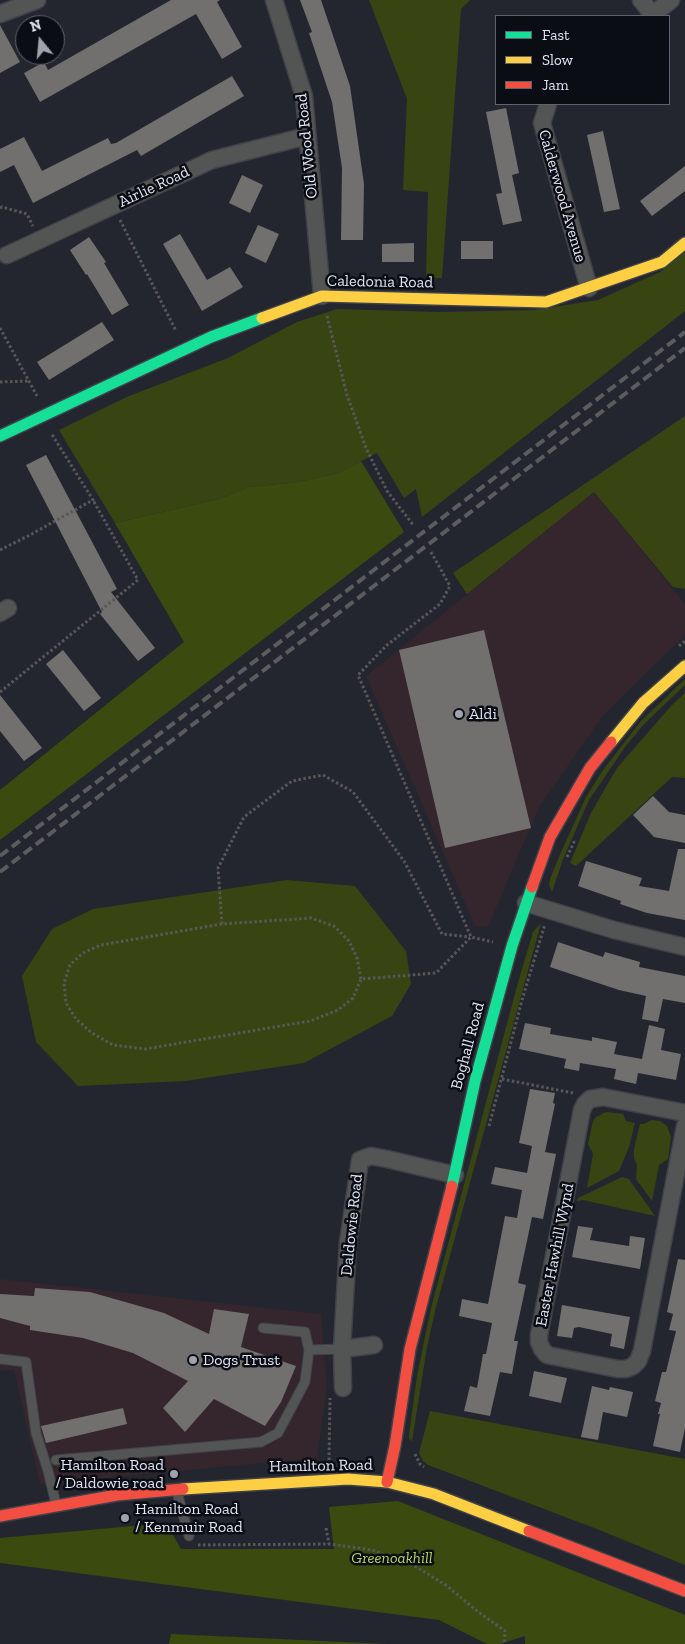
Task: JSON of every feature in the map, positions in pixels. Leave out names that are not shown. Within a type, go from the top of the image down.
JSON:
[{"type":"street","points":[[5,8],[37,0]]},
{"type":"street","name":"Old Wood Road","points":[[274,0],[304,96],[322,296]]},
{"type":"street","points":[[641,0],[652,15],[671,0]]},
{"type":"street","name":"Calderwood Avenue","points":[[548,105],[542,123],[588,288]]},
{"type":"street","name":"Airlie Road","points":[[8,255],[212,160],[307,136]]},
{"type":"street","name":"Caledonia Road","points":[[0,436],[211,337],[322,296],[546,302],[662,262],[685,243]]},
{"type":"street","name":"Boghall Road","points":[[387,1482],[395,1446],[410,1349],[455,1175],[475,1081],[512,946],[550,837],[590,768],[616,735],[643,703],[685,666]]},
{"type":"street","points":[[526,903],[614,930],[685,947]]},
{"type":"street","points":[[590,1099],[603,1097],[685,1113]]},
{"type":"street","name":"Easter Hawhill Wynd","points":[[590,1099],[582,1110],[539,1335],[542,1349],[547,1355],[554,1357],[618,1369],[634,1366],[638,1361],[642,1351],[685,1126]]},
{"type":"street","name":"Daldowie Road","points":[[343,1388],[342,1350],[348,1243],[360,1160],[371,1156],[455,1175]]},
{"type":"street","points":[[342,1350],[374,1345]]},
{"type":"street","name":"Hamilton Road","points":[[0,1516],[117,1495],[176,1489],[348,1479],[387,1482],[434,1494],[685,1591]]},
{"type":"lane","points":[[56,1460],[261,1442],[278,1433],[305,1382],[309,1350],[304,1332],[263,1328]]},
{"type":"lane","points":[[309,1350],[342,1350]]},
{"type":"lane","points":[[0,1359],[26,1362],[36,1433],[56,1505]]},
{"type":"lane","points":[[176,1489],[189,1536]]},
{"type":"path","points":[[112,206],[186,349]]},
{"type":"path","points":[[0,208],[27,214],[40,239]]},
{"type":"path","points":[[322,296],[347,395],[366,448],[387,491],[414,526]]},
{"type":"path","points":[[0,328],[39,400],[41,417],[93,500],[138,580],[0,692]]},
{"type":"path","points":[[0,382],[29,381]]},
{"type":"path","points":[[0,550],[93,500]]},
{"type":"path","points":[[431,552],[450,586],[440,604],[387,645],[358,675],[471,937]]},
{"type":"path","points":[[222,924],[218,868],[244,817],[292,781],[323,775],[353,792],[404,861],[442,934],[471,937],[512,946]]},
{"type":"path","points":[[565,863],[576,837]]},
{"type":"path","points":[[488,1129],[524,991],[549,910]]},
{"type":"path","points":[[311,918],[334,926],[350,941],[358,958],[361,979],[353,998],[338,1010],[310,1021],[145,1049],[113,1045],[92,1032],[76,1019],[66,1003],[64,984],[70,965],[83,953],[101,945],[222,924],[311,918]]},
{"type":"path","points":[[361,979],[436,973],[471,937]]},
{"type":"path","points":[[502,1079],[578,1094],[590,1099]]},
{"type":"path","points":[[339,1460],[329,1460],[330,1396],[343,1388]]},
{"type":"path","points":[[395,1446],[414,1449],[420,1464],[425,1468]]},
{"type":"path","points":[[326,1528],[330,1544]]},
{"type":"path","points":[[189,1536],[192,1545],[330,1544],[372,1550],[415,1566],[447,1586],[477,1611],[505,1630],[504,1644]]},
{"type":"shaded area","points":[[594,492],[685,604],[685,635],[602,717],[539,807],[488,927],[475,926],[366,676]]},
{"type":"shaded area","points":[[0,1279],[321,1314],[327,1387],[317,1458],[40,1484],[14,1370],[0,1371]]},
{"type":"green space","points":[[369,0],[470,0],[461,9],[442,278],[426,278],[428,192],[403,190],[407,99]]},
{"type":"green space","points":[[685,252],[685,311],[422,517],[416,489],[404,498],[377,453],[338,473],[298,482],[249,487],[219,499],[115,523],[59,430],[129,396],[228,358],[297,322],[337,309],[438,312],[534,310],[598,300],[660,272]]},
{"type":"green space","points":[[685,416],[685,589],[673,587],[594,492],[467,594],[453,573]]},
{"type":"green space","points":[[361,461],[404,532],[0,840],[0,790],[184,642],[115,523],[219,499],[249,487],[298,482],[338,473]]},
{"type":"green space","points":[[685,679],[685,685],[644,724],[625,747],[589,800],[563,859],[552,892],[549,885],[550,879],[586,797],[603,770],[641,721]]},
{"type":"green space","points":[[685,693],[685,778],[672,777],[576,866],[570,863],[591,813],[617,768],[671,706]]},
{"type":"green space","points":[[287,880],[355,886],[406,951],[411,984],[392,1016],[304,1063],[185,1081],[78,1086],[36,1042],[22,976],[52,929],[93,909]]},
{"type":"green space","points":[[541,923],[436,1307],[427,1347],[412,1441],[409,1439],[409,1435],[417,1376],[431,1308],[519,979],[533,932]]},
{"type":"green space","points":[[606,1112],[623,1114],[626,1121],[635,1123],[629,1147],[619,1171],[587,1188],[593,1154],[588,1144],[593,1121],[596,1117]]},
{"type":"green space","points":[[652,1120],[660,1121],[667,1126],[671,1137],[668,1159],[659,1165],[652,1201],[636,1179],[637,1165],[634,1158],[634,1149],[640,1124]]},
{"type":"green space","points":[[622,1177],[629,1179],[655,1216],[583,1200],[577,1201],[578,1198]]},
{"type":"green space","points":[[430,1411],[685,1459],[685,1565],[597,1529],[428,1465],[423,1461],[419,1453]]},
{"type":"green space","name":"Greenoakhill","points":[[398,1501],[685,1615],[685,1644],[525,1644],[525,1636],[500,1644],[487,1644],[439,1620],[0,1563],[0,1538],[166,1523],[181,1549],[334,1549],[329,1507]]},
{"type":"green space","points":[[171,1634],[388,1644],[169,1644]]},
{"type":"building","points":[[171,0],[220,0],[217,2],[242,47],[222,59],[196,14],[40,102],[24,73],[39,65],[46,65],[48,70],[57,65],[65,65],[65,60]]},
{"type":"building","points":[[300,0],[321,0],[350,86],[364,184],[363,240],[341,240],[342,168],[332,102],[309,33],[312,32]]},
{"type":"building","points":[[0,25],[15,53],[15,65],[0,73]]},
{"type":"building","points":[[232,76],[244,96],[141,156],[137,150],[33,203],[14,165],[0,172],[0,149],[24,137],[42,171],[108,138],[111,144],[116,143]]},
{"type":"building","points":[[506,108],[519,173],[512,175],[522,221],[503,225],[496,194],[502,193],[486,112]]},
{"type":"building","points":[[603,131],[620,209],[604,212],[587,135]]},
{"type":"building","points":[[685,166],[685,191],[652,216],[640,201]]},
{"type":"building","points":[[242,175],[263,185],[250,213],[229,203]]},
{"type":"building","points":[[258,225],[279,234],[266,263],[245,253]]},
{"type":"building","points":[[180,234],[207,280],[230,267],[243,287],[202,311],[163,244]]},
{"type":"building","points":[[89,237],[106,262],[104,263],[129,305],[112,315],[70,250]]},
{"type":"building","points":[[461,241],[493,241],[493,259],[461,259]]},
{"type":"building","points":[[414,243],[414,262],[382,262],[382,244]]},
{"type":"building","points":[[102,322],[114,340],[49,380],[37,362]]},
{"type":"building","points":[[46,455],[117,589],[111,592],[155,648],[138,661],[100,614],[102,612],[26,465]]},
{"type":"building","name":"Aldi","points":[[484,630],[531,828],[445,848],[399,650]]},
{"type":"building","points":[[63,650],[101,698],[84,711],[46,664]]},
{"type":"building","points":[[0,695],[42,748],[24,761],[0,731]]},
{"type":"building","points":[[653,796],[669,812],[685,815],[685,843],[654,837],[633,815]]},
{"type":"building","points":[[678,849],[685,849],[685,920],[647,913],[620,904],[621,901],[578,886],[586,861],[642,878],[639,886],[669,891]]},
{"type":"building","points":[[558,942],[603,957],[605,952],[640,962],[639,967],[685,976],[685,1003],[663,999],[658,1022],[642,1019],[646,996],[619,990],[550,967]]},
{"type":"building","points":[[525,1023],[551,1028],[550,1034],[592,1041],[592,1037],[617,1042],[614,1054],[642,1059],[649,1025],[665,1029],[661,1050],[681,1054],[676,1080],[638,1073],[636,1084],[614,1079],[616,1069],[580,1063],[579,1071],[564,1068],[566,1059],[519,1049]]},
{"type":"building","points":[[530,1089],[555,1093],[553,1103],[555,1104],[545,1152],[556,1154],[543,1219],[532,1217],[518,1283],[526,1285],[514,1341],[518,1341],[512,1374],[500,1372],[490,1416],[464,1411],[470,1386],[477,1388],[483,1354],[486,1354],[492,1323],[459,1316],[462,1299],[488,1304],[505,1216],[517,1218],[522,1190],[491,1184],[495,1167],[527,1173],[532,1146],[519,1143]]},
{"type":"building","points":[[578,1226],[593,1228],[590,1240],[629,1246],[630,1236],[645,1238],[640,1269],[572,1257]]},
{"type":"building","points":[[678,1259],[685,1260],[685,1428],[680,1452],[653,1446],[661,1403],[655,1401],[662,1372],[666,1372],[676,1331],[669,1330],[673,1314],[667,1312]]},
{"type":"building","name":"Dogs Trust","points":[[35,1288],[90,1292],[164,1313],[209,1334],[214,1309],[249,1314],[241,1347],[296,1366],[281,1402],[265,1426],[214,1399],[185,1432],[163,1408],[188,1381],[133,1353],[83,1338],[30,1330],[30,1326],[0,1318],[0,1294],[34,1296]]},
{"type":"building","points":[[562,1305],[630,1317],[624,1349],[610,1346],[612,1334],[579,1327],[574,1328],[572,1338],[557,1336]]},
{"type":"building","points":[[534,1371],[567,1378],[561,1403],[529,1396]]},
{"type":"building","points":[[592,1386],[609,1390],[610,1387],[633,1392],[627,1417],[603,1412],[598,1440],[581,1437]]},
{"type":"building","points":[[123,1408],[127,1424],[46,1443],[41,1426]]},
{"type":"railway","points":[[0,856],[685,332]]},
{"type":"railway","points":[[0,872],[685,348]]},
{"type":"traffic: fast","points":[[0,436],[211,337],[262,318]]},
{"type":"traffic: fast","points":[[452,1186],[475,1081],[512,946],[532,887]]},
{"type":"traffic: slow","points":[[262,318],[322,296],[546,302],[662,262],[685,243]]},
{"type":"traffic: slow","points":[[611,742],[643,703],[685,666]]},
{"type":"traffic: slow","points":[[183,1489],[348,1479],[387,1482],[434,1494],[529,1531]]},
{"type":"traffic: jam","points":[[532,887],[550,837],[590,768],[611,742]]},
{"type":"traffic: jam","points":[[387,1482],[395,1446],[410,1349],[452,1186]]},
{"type":"traffic: jam","points":[[0,1516],[117,1495],[183,1489]]},
{"type":"traffic: jam","points":[[529,1531],[685,1591]]},
{"type":"place","name":"Aldi","points":[[459,714]]},
{"type":"place","name":"Dogs Trust","points":[[193,1360]]},
{"type":"place","name":"Hamilton Road / Daldowie road","points":[[174,1474]]},
{"type":"place","name":"Hamilton Road / Kenmuir Road","points":[[125,1518]]}]
